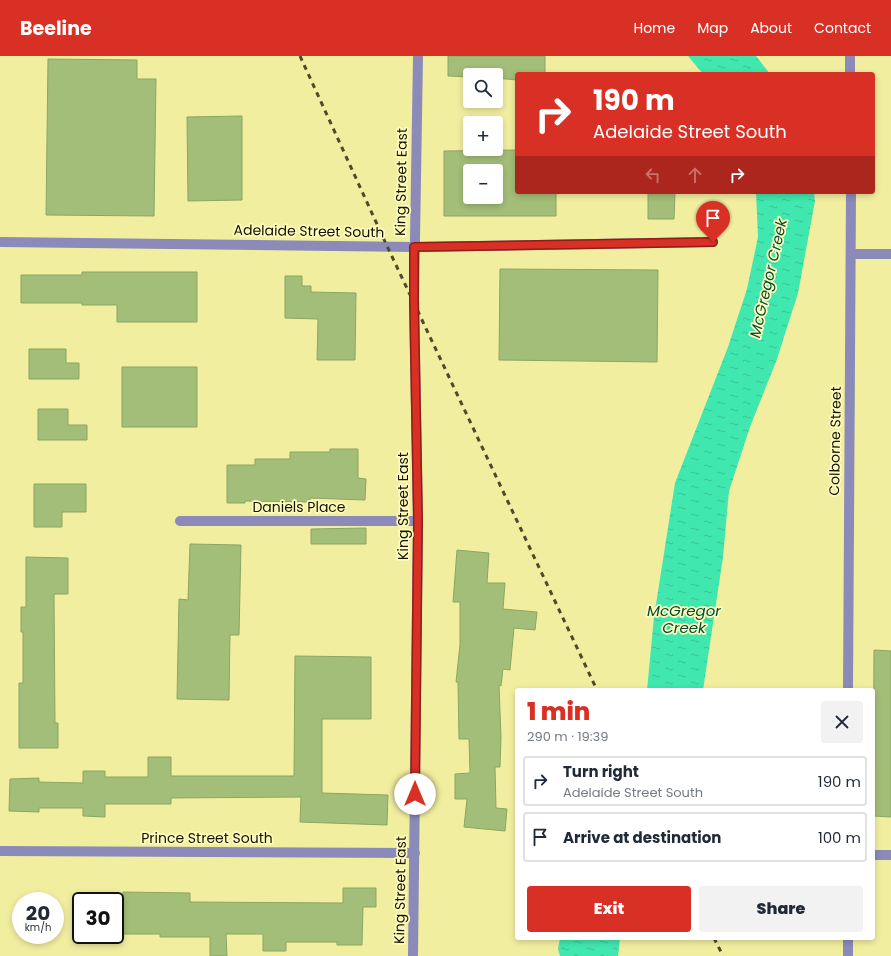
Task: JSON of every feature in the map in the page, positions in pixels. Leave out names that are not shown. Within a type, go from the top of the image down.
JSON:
[{"type":"street","name":"King Street East","points":[[413,956],[418,521],[414,247],[418,56]]},
{"type":"street","points":[[850,56],[850,72]]},
{"type":"street","name":"Colborne Street","points":[[848,688],[847,636],[851,194]]},
{"type":"street","name":"Adelaide Street South","points":[[0,242],[414,247],[713,242]]},
{"type":"street","points":[[851,254],[891,254]]},
{"type":"street","name":"Daniels Place","points":[[180,521],[418,521]]},
{"type":"street","name":"Prince Street South","points":[[0,851],[415,853]]},
{"type":"street","points":[[875,855],[891,855]]},
{"type":"street","points":[[848,940],[848,956]]},
{"type":"water","points":[[688,56],[756,56],[768,72],[701,72]]},
{"type":"water","name":"McGregor Creek","points":[[756,194],[814,194],[815,201],[798,293],[777,359],[750,427],[729,491],[723,557],[703,688],[647,688],[654,617],[675,483],[728,347],[747,289],[758,237]]},
{"type":"water","points":[[560,940],[620,940],[618,956],[560,956],[558,949]]},
{"type":"building","points":[[448,56],[545,56],[545,72],[515,72],[515,80],[503,79],[503,68],[463,68],[463,77],[448,76]]},
{"type":"building","points":[[48,59],[137,60],[137,79],[156,79],[154,216],[46,215]]},
{"type":"building","points":[[242,116],[242,200],[188,201],[187,117]]},
{"type":"building","points":[[503,150],[515,150],[515,194],[556,194],[556,216],[444,216],[444,151],[463,151],[463,156],[503,156]]},
{"type":"building","points":[[648,194],[675,194],[674,219],[648,219]]},
{"type":"building","points":[[500,269],[658,270],[657,362],[499,360]]},
{"type":"building","points":[[82,272],[197,272],[197,322],[117,322],[117,305],[82,305],[82,303],[21,303],[21,275],[82,275]]},
{"type":"building","points":[[285,276],[302,276],[302,286],[311,286],[311,292],[356,293],[355,360],[317,360],[318,319],[285,318]]},
{"type":"building","points":[[29,349],[66,349],[66,363],[79,363],[79,379],[29,379]]},
{"type":"building","points":[[122,367],[197,367],[197,427],[122,427]]},
{"type":"building","points":[[38,409],[68,409],[68,425],[87,425],[87,440],[38,440]]},
{"type":"building","points":[[330,449],[358,449],[358,478],[366,479],[365,500],[310,498],[310,502],[245,501],[245,503],[227,503],[227,465],[255,465],[255,459],[290,459],[290,452],[330,452]]},
{"type":"building","points":[[34,484],[86,484],[86,512],[62,512],[62,527],[34,527]]},
{"type":"building","points":[[366,528],[366,544],[311,544],[311,529]]},
{"type":"building","points":[[190,544],[241,545],[239,635],[230,635],[229,700],[177,699],[179,599],[188,600]]},
{"type":"building","points":[[457,550],[489,553],[487,583],[505,583],[503,609],[537,612],[535,630],[514,628],[510,670],[503,669],[501,686],[499,685],[501,738],[500,767],[495,767],[496,808],[507,809],[505,831],[464,827],[467,799],[455,799],[455,774],[470,773],[469,739],[459,739],[458,682],[456,682],[460,645],[460,602],[453,602]]},
{"type":"building","points":[[26,557],[68,558],[68,594],[54,594],[55,723],[58,723],[58,748],[19,748],[19,683],[23,683],[23,632],[21,632],[21,607],[26,607]]},
{"type":"building","points":[[874,650],[891,651],[891,817],[875,816],[875,688],[874,688]]},
{"type":"building","points":[[295,656],[371,657],[371,719],[322,719],[322,793],[388,795],[387,825],[300,822],[301,797],[171,798],[171,804],[105,804],[105,817],[83,816],[83,808],[39,808],[39,812],[9,811],[10,779],[39,778],[39,782],[83,783],[83,771],[105,771],[105,777],[148,777],[148,757],[171,757],[171,776],[294,776]]},
{"type":"building","points":[[343,888],[376,888],[376,907],[363,907],[362,945],[337,945],[337,942],[286,942],[286,951],[263,951],[263,934],[226,934],[227,956],[210,956],[210,937],[160,937],[160,934],[124,934],[124,892],[190,893],[190,902],[343,903]]},
{"type":"railway","points":[[300,56],[387,246],[596,688]]},
{"type":"railway","points":[[715,940],[723,956]]},
{"type":"route","points":[[415,794],[418,521],[414,247],[713,242]]}]
